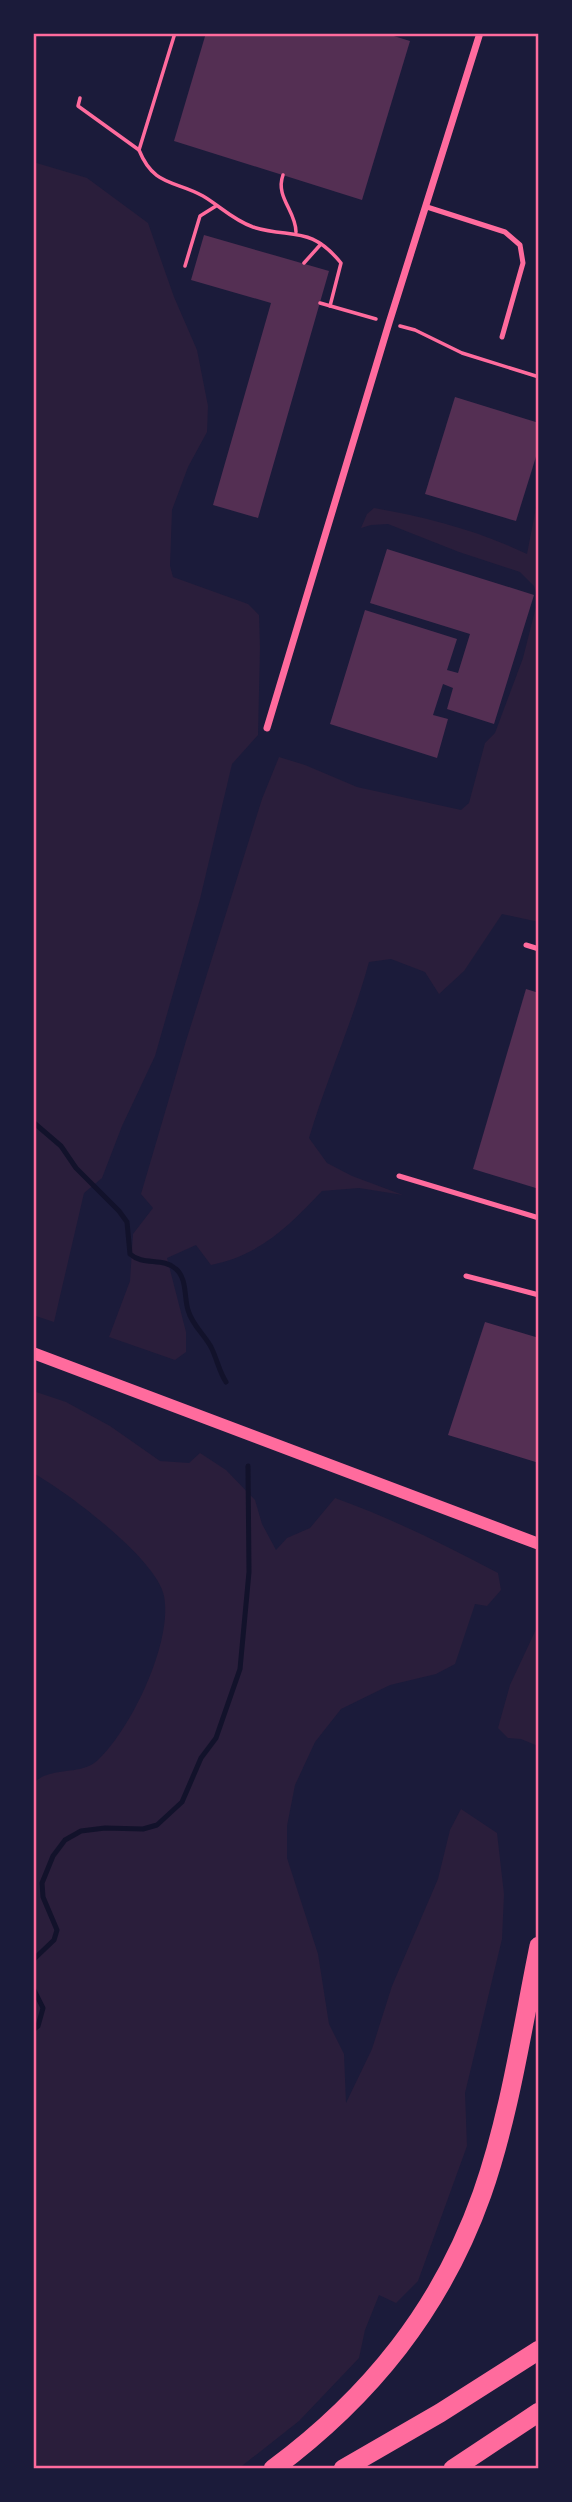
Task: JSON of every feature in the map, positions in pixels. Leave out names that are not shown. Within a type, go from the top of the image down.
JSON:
[{"type":"highway","points":[[273,2469],[326,2428],[377,2376],[419,2319],[455,2257],[482,2194],[503,2121],[539,1946]]},
{"type":"highway","points":[[343,2469],[440,2413],[539,2350]]},
{"type":"highway","points":[[461,2464],[539,2412]]},
{"type":"highway","points":[[461,2464],[539,2424]]},
{"type":"street","points":[[267,728],[480,33]]},
{"type":"street","points":[[33,1353],[539,1544]]},
{"type":"lane","points":[[427,207],[505,232],[520,245],[523,263],[502,337]]},
{"type":"lane","points":[[526,945],[539,949]]},
{"type":"lane","points":[[399,1176],[539,1219]]},
{"type":"lane","points":[[466,1276],[539,1295]]},
{"type":"path","points":[[139,150],[175,33]]},
{"type":"path","points":[[80,98],[78,106],[139,150],[144,162],[169,184],[202,195],[241,222],[256,228],[296,233],[321,244],[341,263],[330,306]]},
{"type":"path","points":[[283,175],[279,185],[295,222],[296,233]]},
{"type":"path","points":[[185,266],[200,216],[216,206]]},
{"type":"path","points":[[304,264],[321,244]]},
{"type":"path","points":[[320,303],[376,319]]},
{"type":"path","points":[[399,326],[416,331],[462,354],[539,377]]},
{"type":"shaded area","points":[[33,162],[87,178],[148,223],[174,297],[197,350],[208,406],[207,432],[188,467],[172,510],[170,566],[173,577],[248,604],[259,615],[260,648],[258,735],[232,764],[200,899],[155,1056],[122,1126],[102,1178],[84,1193],[54,1322],[33,1315]]},
{"type":"shaded area","points":[[539,492],[539,922],[502,914],[464,971],[439,994],[425,972],[391,959],[369,962],[309,1138],[327,1163],[352,1176],[403,1195],[359,1188],[322,1191],[285,1228],[259,1247],[244,1254],[211,1265],[196,1245],[167,1258],[186,1332],[186,1352],[175,1360],[109,1337],[130,1281],[133,1234],[153,1208],[141,1194],[262,799],[279,757],[357,787],[461,810],[469,803],[485,743],[495,733],[523,658],[538,599],[534,586],[520,572],[388,524],[361,528],[367,514],[374,508],[433,520],[490,538],[527,554]]},
{"type":"shaded area","points":[[33,1391],[66,1402],[110,1426],[160,1461],[189,1463],[200,1453],[226,1470],[255,1500],[262,1524],[276,1550],[287,1538],[310,1528],[335,1498],[418,1532],[498,1573],[501,1590],[487,1606],[475,1604],[455,1664],[436,1674],[390,1685],[341,1709],[315,1742],[295,1785],[287,1826],[287,1858],[318,1954],[329,2024],[344,2054],[346,2103],[372,2049],[392,1986],[438,1879],[450,1830],[461,1809],[497,1833],[504,1894],[502,1939],[465,2093],[467,2146],[418,2281],[396,2303],[379,2295],[365,2330],[359,2358],[299,2421],[238,2469],[33,2469],[33,1783],[53,1773],[80,1769],[92,1764],[111,1746],[124,1728],[147,1684],[162,1637],[165,1615],[164,1596],[158,1581],[145,1564],[108,1527],[33,1473]]},
{"type":"shaded area","points":[[539,1623],[538,1746],[521,1739],[508,1738],[498,1728],[510,1685]]},
{"type":"building","points":[[206,33],[384,33],[410,41],[362,200],[174,141]]},
{"type":"building","points":[[204,235],[329,271],[258,518],[213,505],[271,303],[191,280]]},
{"type":"building","points":[[455,397],[539,423],[539,447],[516,521],[425,494]]},
{"type":"building","points":[[387,549],[534,595],[494,724],[447,709],[453,688],[443,684],[433,715],[448,719],[437,758],[330,724],[365,610],[457,639],[447,670],[458,673],[470,634],[370,603]]},
{"type":"building","points":[[526,989],[539,993],[539,1189],[473,1169]]},
{"type":"building","points":[[485,1322],[539,1338],[539,1463],[448,1435]]},
{"type":"waterway","points":[[33,1122],[61,1146],[76,1168],[119,1211],[127,1222],[130,1254],[141,1260],[171,1265],[180,1273],[190,1315],[211,1347],[226,1382]]},
{"type":"waterway","points":[[33,1960],[54,1940],[57,1930],[43,1897],[42,1883],[53,1856],[65,1840],[81,1831],[105,1828],[143,1829],[157,1825],[182,1802],[201,1758],[216,1738],[240,1669],[249,1572],[248,1466]]},
{"type":"waterway","points":[[33,1988],[43,2008],[38,2026],[33,2030]]}]
